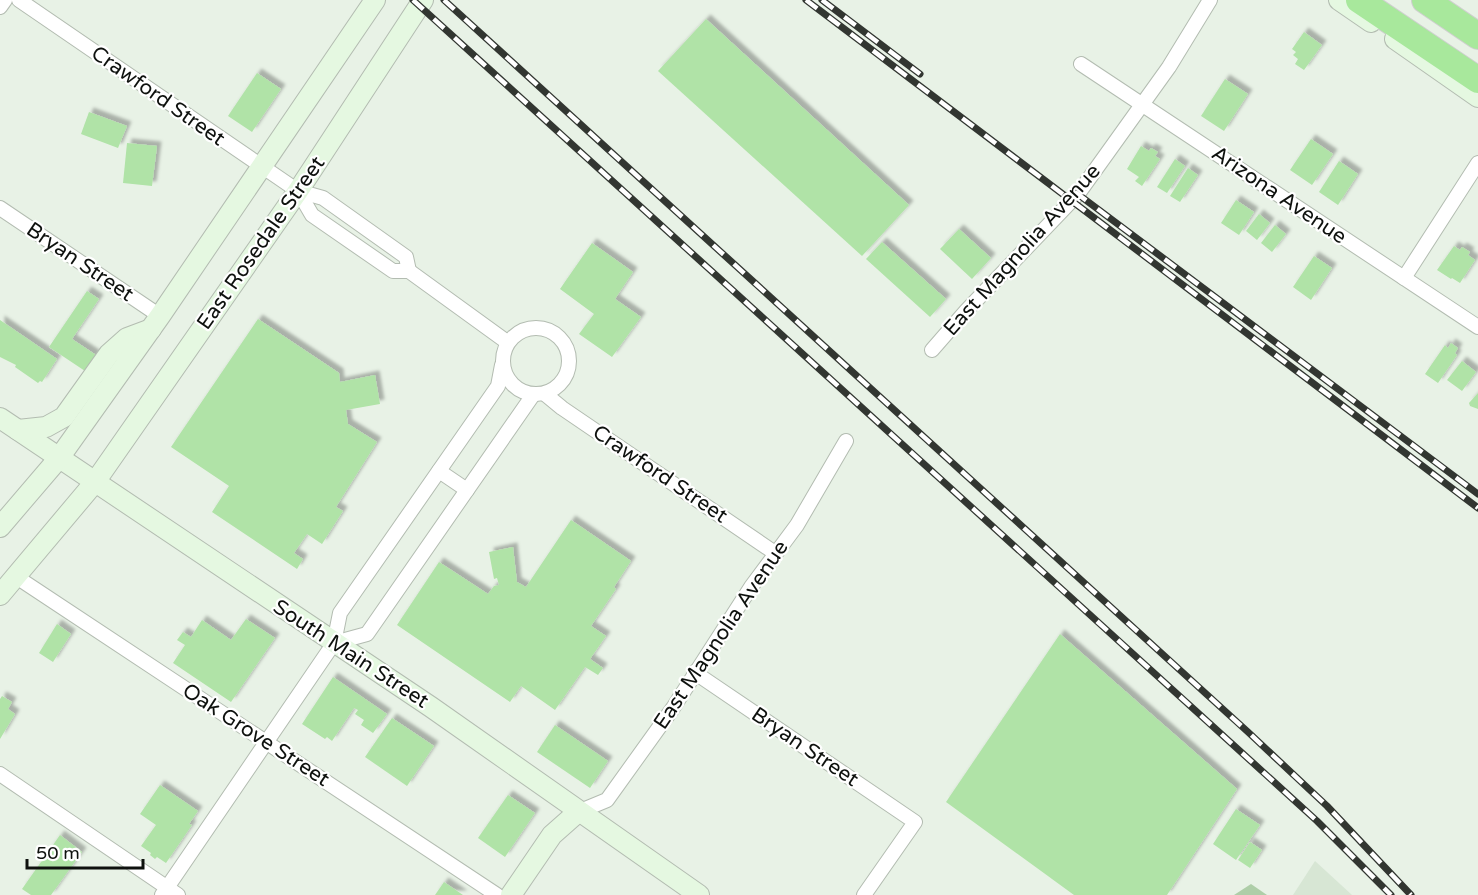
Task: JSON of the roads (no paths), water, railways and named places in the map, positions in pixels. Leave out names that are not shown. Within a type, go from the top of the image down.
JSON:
[{"type":"highway","points":[[1359,0],[1478,80]]},
{"type":"highway","points":[[1425,0],[1478,36]]},
{"type":"main road","name":"East Rosedale Street","points":[[0,528],[59,458],[156,323],[375,0]]},
{"type":"main road","name":"East Rosedale Street","points":[[0,595],[95,482],[298,191],[423,0]]},
{"type":"main road","points":[[1339,0],[1478,97]]},
{"type":"main road","points":[[18,430],[46,427],[64,417],[109,354],[127,338],[156,323]]},
{"type":"main road","name":"South Main Street","points":[[0,418],[431,707],[699,895]]},
{"type":"main road","points":[[511,895],[552,835],[578,812]]},
{"type":"street","points":[[0,7],[5,0]]},
{"type":"street","name":"Crawford Street","points":[[19,0],[260,167],[298,191],[323,198],[332,204],[406,257],[409,271]]},
{"type":"street","name":"East Magnolia Avenue","points":[[932,350],[966,311],[1078,194],[1169,67],[1210,0]]},
{"type":"street","name":"Arizona Avenue","points":[[1081,64],[1478,327]]},
{"type":"street","points":[[1404,278],[1478,163]]},
{"type":"street","name":"Crawford Street","points":[[298,191],[312,215],[393,271],[409,271],[507,342]]},
{"type":"street","name":"Bryan Street","points":[[0,208],[156,323]]},
{"type":"street","points":[[0,774],[169,893],[334,643],[340,613],[498,386],[507,342],[524,329],[532,328],[545,329],[563,341],[569,361],[563,381],[539,394],[467,490],[367,634],[334,643]]},
{"type":"street","points":[[502,365],[512,386],[539,394]]},
{"type":"street","name":"Crawford Street","points":[[539,394],[776,553]]},
{"type":"street","name":"East Magnolia Avenue","points":[[578,812],[607,800],[673,708],[694,672],[797,525],[846,441]]},
{"type":"street","points":[[439,471],[467,490]]},
{"type":"street","name":"Oak Grove Street","points":[[15,576],[497,895]]},
{"type":"street","name":"Bryan Street","points":[[694,672],[915,822],[864,895]]},
{"type":"railway","points":[[413,0],[1317,821],[1391,895]]},
{"type":"railway","points":[[444,0],[1248,732],[1327,806],[1411,895]]},
{"type":"railway","points":[[806,0],[1478,508]]},
{"type":"railway","points":[[822,0],[920,74]]},
{"type":"railway","points":[[1075,192],[1478,494]]}]
